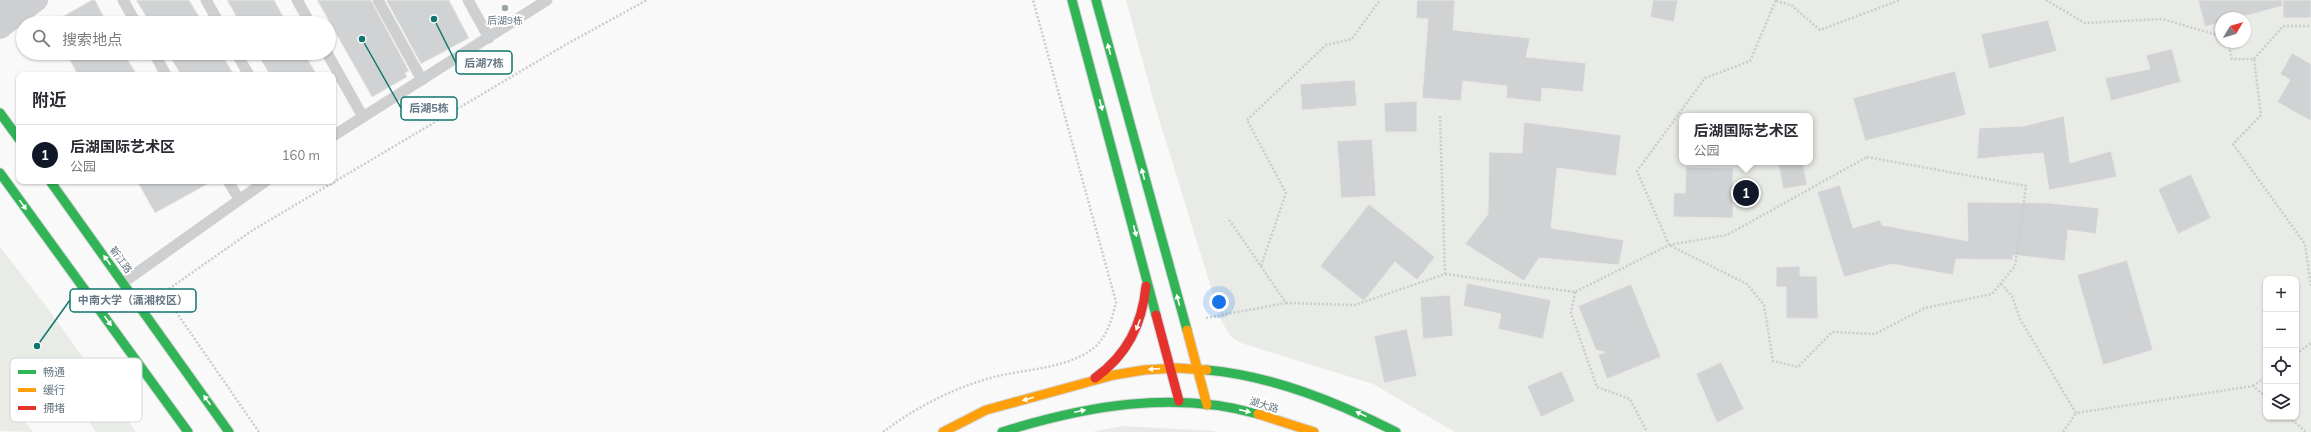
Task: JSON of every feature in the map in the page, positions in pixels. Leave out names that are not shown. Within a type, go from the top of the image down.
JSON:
[{"type":"main road","points":[[1072,0],[1143,259],[1172,368],[1179,401]]},
{"type":"main road","points":[[1096,0],[1207,405]]},
{"type":"main road","points":[[0,113],[16,135]]},
{"type":"main road","points":[[0,173],[134,358]]},
{"type":"main road","name":"靳江路","points":[[52,184],[124,282],[229,432]]},
{"type":"main road","points":[[1088,382],[1110,367],[1131,341],[1145,303],[1146,286],[1143,259]]},
{"type":"main road","points":[[1184,322],[1200,354],[1215,368],[1235,375],[1314,395],[1360,413],[1396,432]]},
{"type":"main road","points":[[943,432],[985,411],[1120,374],[1172,368],[1235,375]]},
{"type":"main road","points":[[142,369],[188,432]]},
{"type":"main road","name":"湖大路","points":[[1002,432],[1040,419],[1116,403],[1179,401],[1244,410],[1314,432]]},
{"type":"street","points":[[0,6],[7,0]]},
{"type":"street","points":[[0,28],[37,0]]},
{"type":"lane","points":[[123,0],[132,16]]},
{"type":"lane","points":[[206,0],[215,16]]},
{"type":"lane","points":[[297,0],[306,16]]},
{"type":"lane","points":[[378,0],[422,80]]},
{"type":"lane","points":[[468,0],[489,38]]},
{"type":"lane","points":[[336,134],[489,38],[546,0]]},
{"type":"lane","points":[[158,60],[164,72]]},
{"type":"lane","points":[[240,60],[247,72]]},
{"type":"lane","points":[[331,60],[363,117]]},
{"type":"lane","points":[[230,184],[239,200]]},
{"type":"lane","points":[[124,282],[262,184]]},
{"type":"path","points":[[336,181],[565,45],[647,0]]},
{"type":"path","points":[[883,432],[934,400],[962,389],[996,377],[1069,361],[1092,349],[1104,336],[1112,319],[1116,302],[1033,0]]},
{"type":"path","points":[[1261,266],[1286,193],[1247,120],[1326,45],[1352,39],[1380,0]]},
{"type":"path","points":[[1679,113],[1705,78],[1750,61],[1776,0],[1791,5],[1820,30],[1900,0]]},
{"type":"path","points":[[2046,0],[2085,23],[2162,19],[2215,34]]},
{"type":"path","points":[[2311,26],[2283,26],[2254,59],[2261,115],[2233,144],[2305,244],[2311,286]]},
{"type":"path","points":[[2229,48],[2232,59],[2254,59]]},
{"type":"path","points":[[1184,322],[1286,303],[1355,305],[1445,274],[1575,292],[1669,245],[1727,235],[1867,157],[2026,186],[2016,266],[1992,294],[1925,308],[1875,334],[1832,332],[1798,367],[1773,361],[1764,306],[1747,284],[1669,245],[1637,171],[1679,114]]},
{"type":"path","points":[[1440,116],[1445,274]]},
{"type":"path","points":[[259,432],[163,293],[253,230],[331,184]]},
{"type":"path","points":[[1228,218],[1286,303]]},
{"type":"path","points":[[2001,284],[2012,296],[2020,319],[2076,413]]},
{"type":"path","points":[[1575,292],[1571,313],[1597,387],[1630,398],[1647,432]]},
{"type":"path","points":[[2299,352],[2311,343]]},
{"type":"path","points":[[2063,432],[2076,413],[2254,386],[2263,379]]},
{"type":"path","points":[[2254,386],[2263,394]]},
{"type":"path","points":[[2292,420],[2306,432]]},
{"type":"shaded area","points":[[1126,0],[2311,0],[2311,432],[1455,432],[1373,384],[1241,343],[1230,336],[1221,320],[1155,106]]},
{"type":"shaded area","points":[[0,247],[49,310],[83,358],[10,358],[10,422],[25,422],[33,432],[0,431]]},
{"type":"shaded area","points":[[89,422],[129,422],[136,432],[96,432]]},
{"type":"shaded area","points":[[1123,426],[1214,431],[1216,432],[1092,432]]},
{"type":"building","points":[[92,0],[95,0],[103,16],[63,16]]},
{"type":"building","points":[[136,0],[189,0],[199,16],[146,16]]},
{"type":"building","points":[[227,0],[274,0],[283,16],[236,16]]},
{"type":"building","points":[[317,0],[371,0],[409,71],[405,73],[407,77],[372,97],[336,34],[336,16],[326,16]]},
{"type":"building","points":[[386,0],[449,0],[469,38],[421,64]]},
{"type":"building","points":[[1417,0],[1455,0],[1453,30],[1530,38],[1526,57],[1586,63],[1583,92],[1542,88],[1541,102],[1506,98],[1507,86],[1463,81],[1461,101],[1422,98],[1428,19],[1416,18]]},
{"type":"building","points":[[1653,0],[1678,0],[1674,22],[1650,17]]},
{"type":"building","points":[[2198,0],[2282,0],[2283,6],[2251,14],[2251,12],[2215,12],[2215,24],[2205,27]]},
{"type":"building","points":[[2283,0],[2311,0],[2311,18],[2283,18]]},
{"type":"building","points":[[2048,20],[2057,51],[1989,69],[1981,34]]},
{"type":"building","points":[[2172,49],[2181,82],[2111,101],[2105,78],[2150,69],[2146,55]]},
{"type":"building","points":[[2292,53],[2311,64],[2311,121],[2277,102],[2290,80],[2280,74]]},
{"type":"building","points":[[70,60],[128,60],[135,72],[76,72]]},
{"type":"building","points":[[172,60],[225,60],[232,72],[179,72]]},
{"type":"building","points":[[261,60],[308,60],[315,72],[268,72]]},
{"type":"building","points":[[1955,71],[1966,115],[1865,141],[1853,98]]},
{"type":"building","points":[[1355,80],[1357,106],[1302,110],[1300,84]]},
{"type":"building","points":[[1417,101],[1417,132],[1385,132],[1384,103]]},
{"type":"building","points":[[2064,116],[2070,163],[2111,151],[2117,177],[2049,190],[2043,153],[1977,159],[1979,128],[2024,126]]},
{"type":"building","points":[[1524,122],[1621,135],[1616,176],[1557,168],[1551,228],[1624,240],[1619,265],[1539,258],[1524,281],[1465,244],[1488,214],[1489,152],[1522,153]]},
{"type":"building","points":[[1372,139],[1376,196],[1341,198],[1337,141]]},
{"type":"building","points":[[1779,165],[1804,165],[1807,185],[1783,189]]},
{"type":"building","points":[[1686,167],[1733,168],[1733,218],[1673,217],[1674,193],[1685,193]]},
{"type":"building","points":[[2191,174],[2211,218],[2178,234],[2158,189]]},
{"type":"building","points":[[139,184],[208,184],[155,213]]},
{"type":"building","points":[[1840,185],[1853,228],[1880,220],[1882,225],[1968,241],[1967,202],[2049,203],[2099,208],[2096,234],[2068,230],[2065,261],[2013,255],[2013,260],[1956,259],[1953,275],[1892,264],[1844,277],[1817,192]]},
{"type":"building","points":[[1369,204],[1435,257],[1417,280],[1395,262],[1364,301],[1320,266]]},
{"type":"building","points":[[2127,260],[2153,350],[2103,365],[2077,275]]},
{"type":"building","points":[[1800,266],[1800,276],[1817,276],[1818,319],[1786,318],[1786,287],[1776,287],[1776,267]]},
{"type":"building","points":[[1467,283],[1551,300],[1543,339],[1498,329],[1501,314],[1463,306]]},
{"type":"building","points":[[1631,284],[1661,357],[1607,379],[1598,355],[1605,352],[1596,350],[1578,306]]},
{"type":"building","points":[[1450,295],[1453,336],[1423,339],[1420,297]]},
{"type":"building","points":[[1407,329],[1417,376],[1384,383],[1374,336]]},
{"type":"building","points":[[1721,362],[1744,409],[1717,423],[1696,374]]},
{"type":"building","points":[[1562,371],[1575,401],[1541,417],[1527,386]]},
{"type":"traffic: fast","points":[[1072,0],[1156,315]]},
{"type":"traffic: fast","points":[[1096,0],[1187,330]]},
{"type":"traffic: fast","points":[[0,113],[16,135]]},
{"type":"traffic: fast","points":[[0,173],[134,358]]},
{"type":"traffic: fast","points":[[52,184],[229,432]]},
{"type":"traffic: fast","points":[[142,369],[188,432]]},
{"type":"traffic: fast","points":[[1207,370],[1232,373],[1280,384],[1351,410],[1396,432]]},
{"type":"traffic: fast","points":[[1002,432],[1065,415],[1129,404],[1162,402],[1194,403],[1226,407],[1258,414]]},
{"type":"traffic: slow","points":[[1187,330],[1207,405]]},
{"type":"traffic: slow","points":[[943,432],[986,410],[1114,375],[1144,370],[1176,368],[1207,370]]},
{"type":"traffic: slow","points":[[1258,414],[1314,432]]},
{"type":"traffic: jam","points":[[1095,378],[1116,359],[1131,338],[1141,314],[1146,286]]},
{"type":"traffic: jam","points":[[1156,315],[1179,401]]},
{"type":"place","name":"后湖9栋","points":[[505,8]]},
{"type":"place","name":"后湖7栋","points":[[434,19]]},
{"type":"place","name":"后湖5栋","points":[[362,39]]},
{"type":"place","name":"后湖国际艺术区","points":[[1746,193]]},
{"type":"place","name":"中南大学（潇湘校区）","points":[[37,346]]}]
